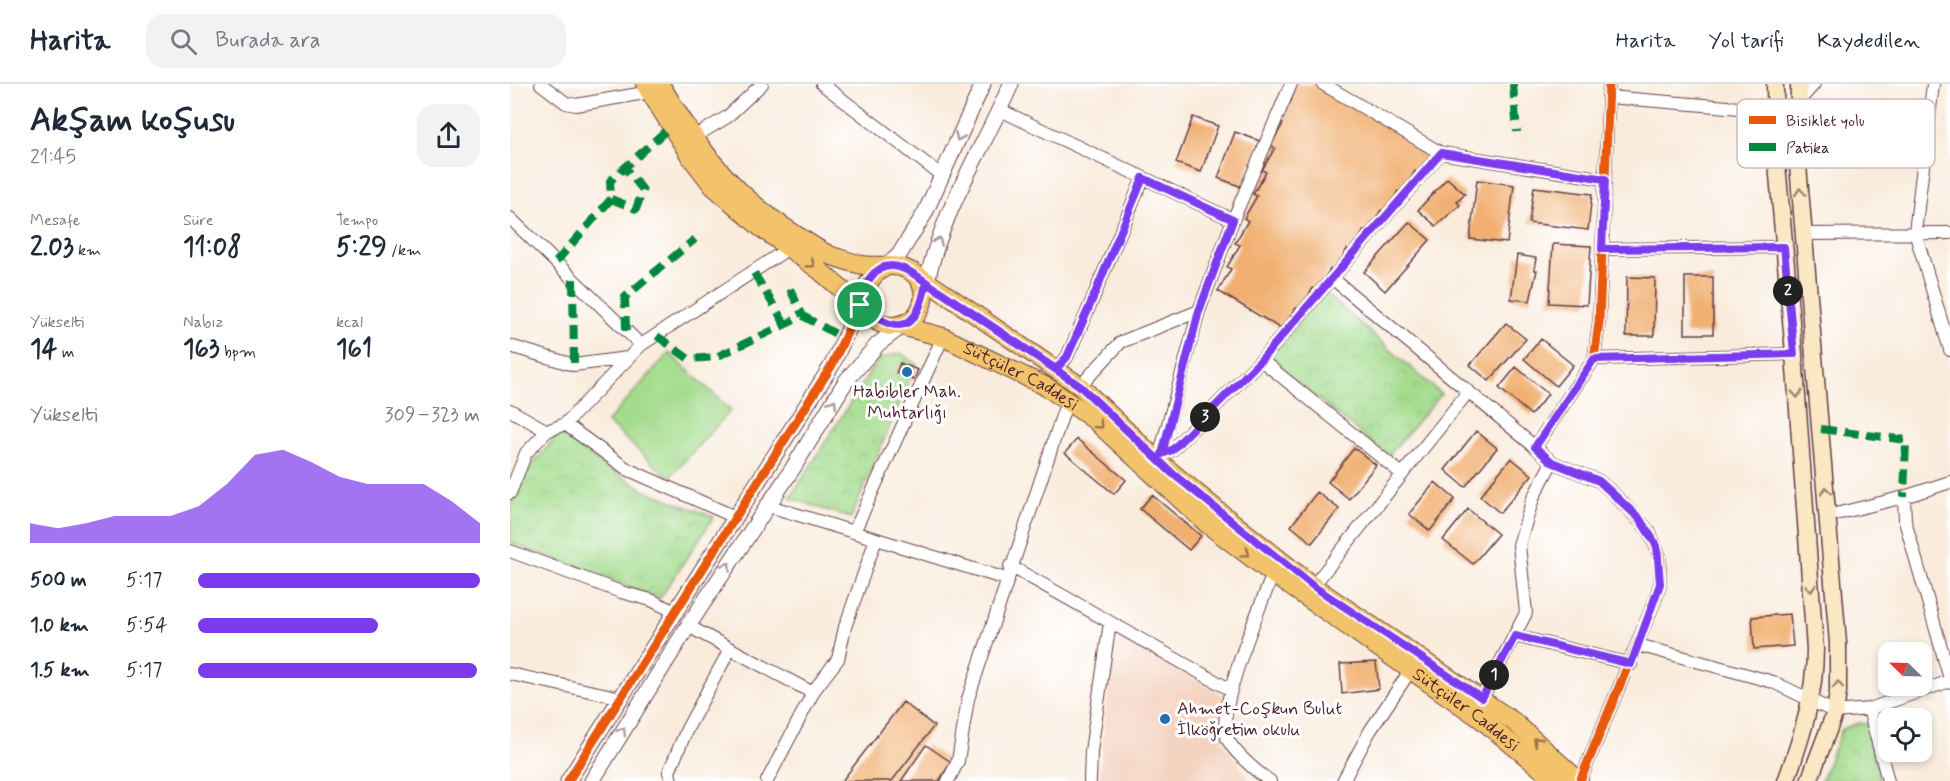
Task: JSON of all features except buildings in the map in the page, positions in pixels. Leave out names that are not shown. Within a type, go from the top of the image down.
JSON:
[{"type":"main road","points":[[1798,99],[1799,84]]},
{"type":"main road","points":[[652,87],[694,137],[723,177],[768,217],[826,254],[857,264],[905,267],[921,284],[918,312],[903,324],[888,325],[713,186],[652,87]]},
{"type":"main road","points":[[1779,168],[1815,649],[1815,680],[1786,781]]},
{"type":"main road","points":[[1797,168],[1838,643],[1838,692],[1835,712],[1809,781]]},
{"type":"main road","points":[[865,305],[870,278],[886,267]]},
{"type":"main road","name":"Sütçüler Caddesi","points":[[921,284],[1080,386],[1159,457],[1313,586],[1482,698],[1543,746],[1580,781]]},
{"type":"main road","name":"Sütçüler Caddesi","points":[[903,324],[943,337],[1047,387],[1093,419],[1206,523],[1273,574],[1481,719],[1556,781]]},
{"type":"street","points":[[541,84],[566,103],[576,105],[652,87]]},
{"type":"street","points":[[694,137],[727,117],[762,84]]},
{"type":"street","points":[[822,84],[942,175]]},
{"type":"street","points":[[886,267],[910,240],[983,84]]},
{"type":"street","points":[[921,284],[960,184],[1000,110],[1011,84]]},
{"type":"street","points":[[1159,457],[1199,311],[1233,220],[1291,84]]},
{"type":"street","points":[[1323,84],[1441,153],[1605,179]]},
{"type":"street","points":[[1801,99],[1814,84]]},
{"type":"street","points":[[1931,99],[1933,84]]},
{"type":"street","points":[[1535,447],[1594,359],[1602,249],[1609,90],[1737,106]]},
{"type":"street","points":[[976,99],[1233,220]]},
{"type":"street","points":[[1159,457],[1172,450],[1261,360],[1441,153]]},
{"type":"street","points":[[1923,168],[1916,232],[1950,350]]},
{"type":"street","points":[[1056,369],[1067,357],[1143,178]]},
{"type":"street","points":[[510,218],[642,345]]},
{"type":"street","points":[[1803,234],[1916,232],[1950,234]]},
{"type":"street","points":[[1602,249],[1784,247]]},
{"type":"street","points":[[510,493],[526,453],[548,431],[565,424],[627,358],[642,345],[789,248]]},
{"type":"street","points":[[1332,278],[1552,462],[1599,481],[1639,518],[1657,546],[1660,584],[1631,664],[1580,781]]},
{"type":"street","points":[[568,781],[832,365],[865,305]]},
{"type":"street","points":[[1080,386],[1121,342],[1199,311]]},
{"type":"street","points":[[592,781],[687,626],[846,381],[878,344],[903,324]]},
{"type":"street","points":[[854,532],[943,337]]},
{"type":"street","points":[[510,346],[574,365],[627,358]]},
{"type":"street","points":[[1594,359],[1794,354]]},
{"type":"street","points":[[1261,360],[1402,474]]},
{"type":"street","points":[[1313,586],[1468,392]]},
{"type":"street","points":[[948,781],[958,761],[968,699],[1010,566],[1067,401]]},
{"type":"street","points":[[510,410],[548,431]]},
{"type":"street","points":[[565,424],[627,469],[735,517]]},
{"type":"street","points":[[1482,698],[1526,613],[1519,545],[1533,498],[1552,462]]},
{"type":"street","points":[[1828,516],[1904,497],[1950,482]]},
{"type":"street","points":[[1638,645],[1773,682],[1835,712],[1869,709],[1950,680],[1905,521],[1904,497]]},
{"type":"street","points":[[766,505],[1006,579]]},
{"type":"street","points":[[767,781],[813,693],[838,659],[849,617],[876,539]]},
{"type":"street","points":[[510,551],[621,592],[651,600],[675,612]]},
{"type":"street","points":[[1010,566],[1231,690]]},
{"type":"street","points":[[1270,781],[1257,772],[1227,739],[1224,724],[1231,690],[1248,635],[1273,574]]},
{"type":"street","points":[[1090,781],[1091,751],[1110,622]]},
{"type":"street","points":[[687,626],[813,693]]},
{"type":"street","points":[[1515,636],[1631,664]]},
{"type":"street","points":[[671,781],[669,772],[687,729],[730,649]]},
{"type":"street","points":[[1343,781],[1370,731],[1410,671]]},
{"type":"street","points":[[510,674],[622,698]]},
{"type":"street","points":[[1869,709],[1888,781]]},
{"type":"shaded area","name":"Ahmet-Coşkun Bulut İlköğretim okulu","points":[[1118,633],[1226,697],[1222,740],[1251,781],[1099,781],[1112,652]]},
{"type":"green space","points":[[1324,292],[1441,394],[1388,456],[1268,358]]},
{"type":"green space","points":[[669,353],[731,410],[669,478],[607,422]]},
{"type":"green space","points":[[901,353],[916,364],[851,518],[790,498],[878,359]]},
{"type":"green space","points":[[560,433],[594,459],[644,490],[714,517],[660,598],[510,543],[512,500],[523,479]]},
{"type":"green space","points":[[1858,723],[1866,724],[1880,781],[1821,781],[1842,729]]},
{"type":"marked path","points":[[1513,84],[1517,132]]},
{"type":"marked path","points":[[556,262],[611,199],[610,181],[671,126]]},
{"type":"marked path","points":[[611,199],[636,209],[643,190],[625,168]]},
{"type":"marked path","points":[[626,331],[625,297],[695,239]]},
{"type":"marked path","points":[[754,273],[785,324]]},
{"type":"marked path","points":[[573,279],[574,365]]},
{"type":"marked path","points":[[790,289],[803,316]]},
{"type":"marked path","points":[[657,336],[689,359],[716,357],[803,316],[845,339]]},
{"type":"marked path","points":[[1821,429],[1906,440],[1904,497]]},
{"type":"cycle path","points":[[1580,781],[1660,584],[1660,557],[1649,531],[1599,481],[1552,462],[1535,447],[1594,359],[1599,322],[1609,84]]},
{"type":"cycle path","points":[[1162,454],[1172,450],[1261,360],[1441,153]]},
{"type":"cycle path","points":[[568,781],[832,365],[864,296]]},
{"type":"place","name":"Habibler Mah. Muhtarlığı","points":[[907,372]]},
{"type":"place","name":"Ahmet-Coşkun Bulut İlköğretim okulu","points":[[1165,719]]},
{"type":"route","points":[[860,305],[866,286],[877,271],[895,266],[905,267],[913,272],[1007,338],[1080,386],[1105,407],[1173,474],[1313,586],[1482,698],[1515,636],[1631,664],[1656,598],[1660,584],[1660,557],[1649,531],[1639,518],[1599,481],[1552,462],[1535,447],[1594,359],[1794,354],[1784,247],[1602,249],[1605,179],[1441,153],[1261,360],[1172,450],[1162,454],[1199,311],[1233,220],[1143,178],[1067,357],[1056,369],[1007,338],[926,282],[921,307],[916,316],[908,322],[888,325],[879,321],[860,305]]}]
